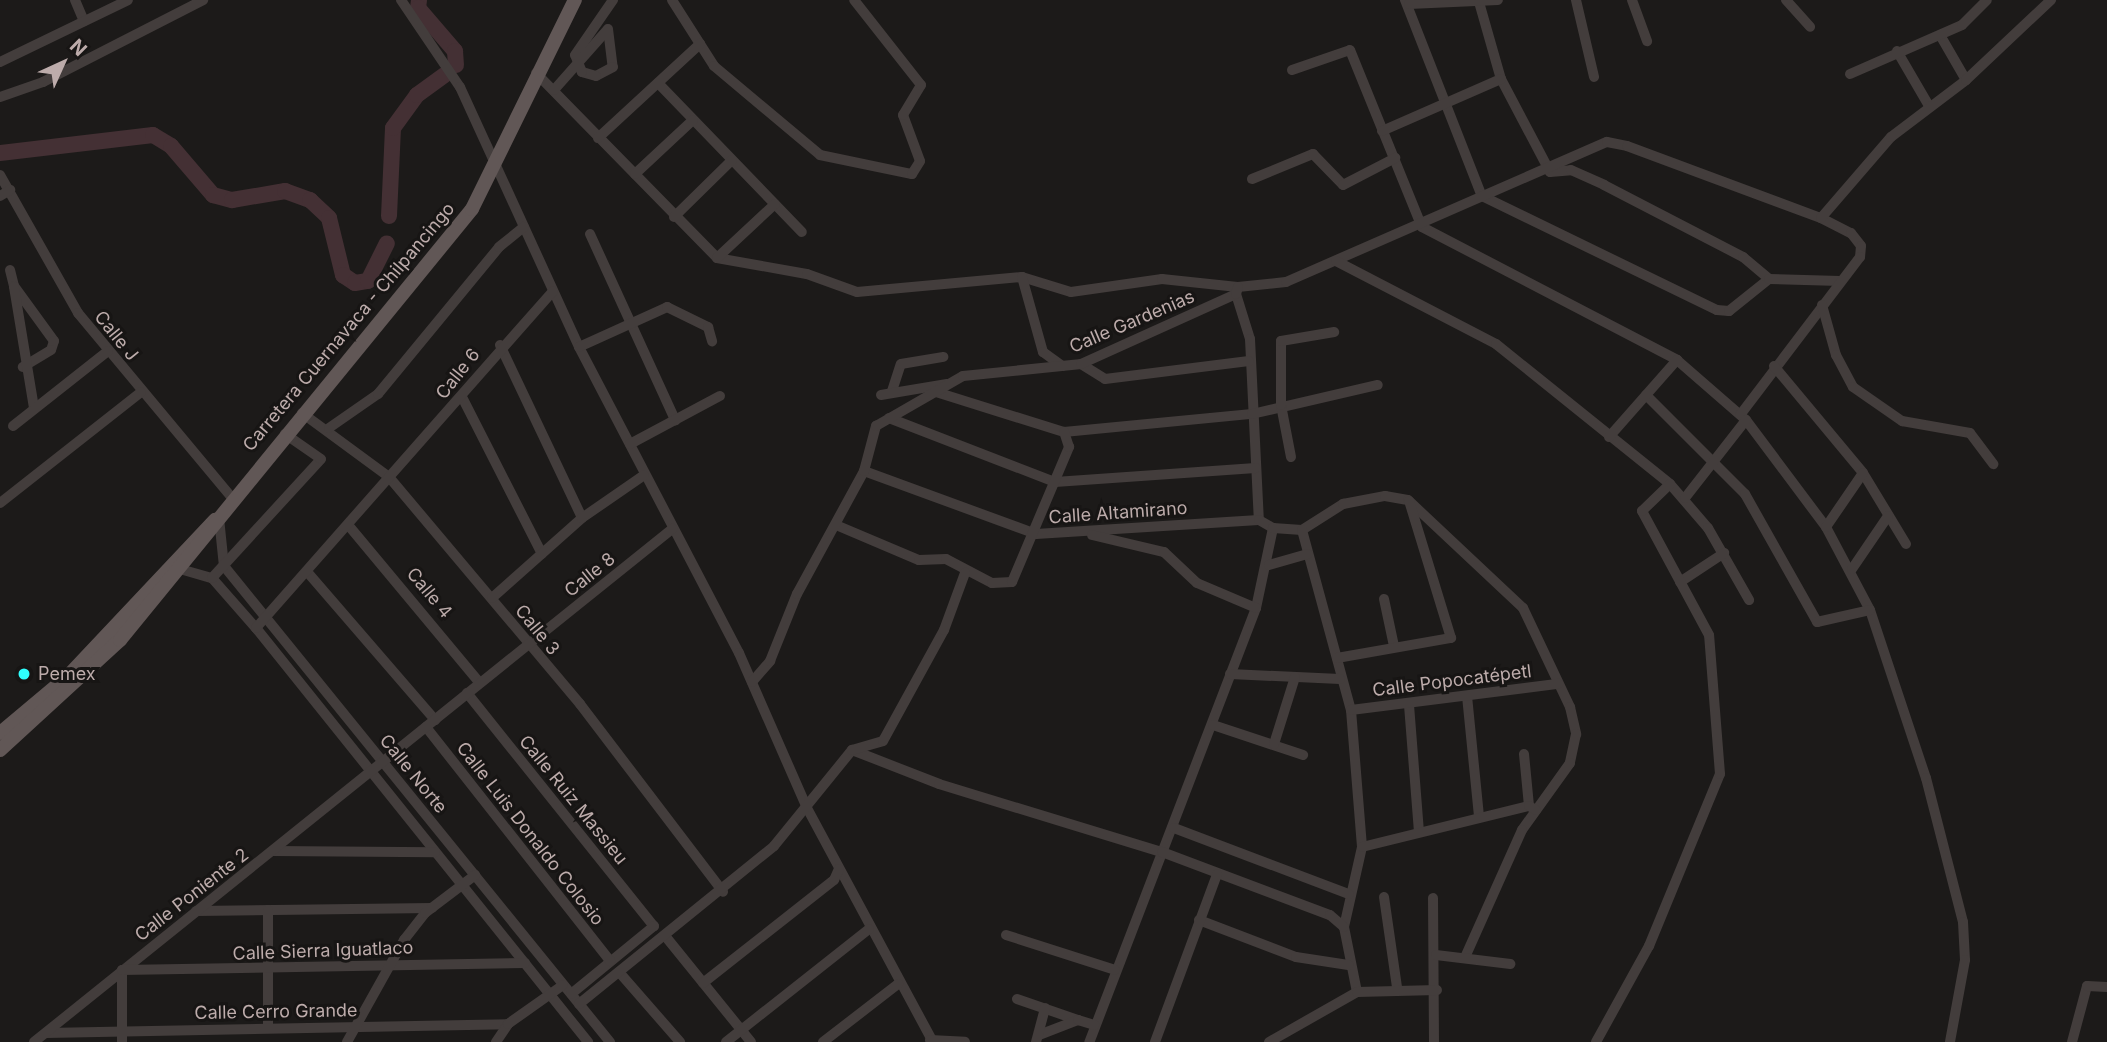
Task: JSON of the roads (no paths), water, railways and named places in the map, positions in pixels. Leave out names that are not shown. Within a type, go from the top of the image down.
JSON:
[{"type":"main road","name":"Carretera Cuernavaca - Chilpancingo","points":[[0,750],[76,686],[180,569],[232,498],[436,257],[497,165],[536,73],[575,0]]},
{"type":"main road","name":"Carretera Cuernavaca - Chilpancingo","points":[[0,733],[67,677],[217,517]]},
{"type":"street","points":[[75,0],[84,21]]},
{"type":"street","points":[[0,62],[128,0]]},
{"type":"street","points":[[0,96],[43,82],[203,0]]},
{"type":"street","points":[[401,0],[460,87],[579,347],[752,682],[807,808],[898,984],[930,1041],[965,1042]]},
{"type":"street","points":[[554,90],[613,0]]},
{"type":"street","points":[[671,0],[714,66],[820,155],[912,174],[920,160],[903,115],[920,85],[854,0]]},
{"type":"street","points":[[1497,0],[1407,2],[1442,104],[1482,196],[1717,310],[1729,311],[1769,279]]},
{"type":"street","points":[[1576,0],[1594,77]]},
{"type":"street","points":[[1632,0],[1647,41]]},
{"type":"street","points":[[1786,0],[1810,27]]},
{"type":"street","points":[[1850,74],[1897,51],[1940,35],[1982,11],[1987,0]]},
{"type":"street","points":[[1821,218],[1856,170],[1929,106],[1966,80],[2051,0]]},
{"type":"street","points":[[1479,2],[1502,79],[1545,167],[1604,185],[1743,257],[1769,279],[1840,281]]},
{"type":"street","points":[[608,29],[613,67],[596,76],[574,63],[599,37],[608,29]]},
{"type":"street","points":[[1940,35],[1966,80]]},
{"type":"street","points":[[598,138],[700,44]]},
{"type":"street","points":[[1292,70],[1350,50],[1422,227],[1677,360],[1743,417],[1826,527],[1852,569],[1870,610],[1926,778],[1963,922],[1965,960],[1950,1042]]},
{"type":"street","points":[[1897,51],[1929,106]]},
{"type":"street","points":[[536,73],[717,258],[807,274],[857,292],[1022,277],[1071,292],[1162,279],[1237,290],[1286,282],[1422,227],[1545,167],[1617,144],[1821,218],[1861,246],[1840,281],[1774,366],[1717,462],[1685,498]]},
{"type":"street","points":[[1382,131],[1502,79]]},
{"type":"street","points":[[658,83],[803,232]]},
{"type":"street","points":[[635,174],[693,120]]},
{"type":"street","points":[[1252,179],[1313,153],[1343,185],[1395,158]]},
{"type":"street","points":[[674,217],[733,160]]},
{"type":"street","name":"Calle J","points":[[0,175],[78,313],[232,498]]},
{"type":"street","points":[[0,196],[10,190]]},
{"type":"street","points":[[717,258],[775,204]]},
{"type":"street","points":[[329,428],[378,394],[499,247],[524,227]]},
{"type":"street","points":[[590,234],[675,420]]},
{"type":"street","points":[[1336,261],[1496,344],[1670,484],[1685,498],[1724,554],[1748,600]]},
{"type":"street","points":[[10,270],[23,367],[34,408]]},
{"type":"street","points":[[1022,277],[1043,352],[1065,366]]},
{"type":"street","points":[[14,286],[54,341],[51,350],[23,367]]},
{"type":"street","points":[[1237,290],[1250,339],[1259,520],[1273,528],[1302,530],[1355,501],[1408,500],[1523,608],[1558,684],[1576,734],[1570,763],[1532,808],[1466,955]]},
{"type":"street","name":"Calle Gardenias","points":[[864,471],[876,426],[963,376],[1082,364],[1237,290]]},
{"type":"street","name":"Calle 6","points":[[256,628],[309,574],[389,477],[461,397],[500,345],[553,291]]},
{"type":"street","points":[[1822,305],[1836,355],[1853,387],[1902,421],[1970,433],[1993,464]]},
{"type":"street","points":[[579,347],[631,326],[667,307],[708,327],[712,341]]},
{"type":"street","points":[[1291,457],[1280,405],[1281,341],[1334,332]]},
{"type":"street","points":[[500,345],[582,518]]},
{"type":"street","points":[[13,426],[108,351]]},
{"type":"street","points":[[943,357],[901,364],[887,393],[951,384]]},
{"type":"street","points":[[1609,437],[1677,360]]},
{"type":"street","points":[[1082,364],[1105,379],[1249,361]]},
{"type":"street","points":[[1774,366],[1863,473],[1906,544]]},
{"type":"street","points":[[936,392],[1064,432],[1252,414],[1280,405],[1378,385]]},
{"type":"street","points":[[0,503],[141,391]]},
{"type":"street","points":[[1646,395],[1717,462],[1787,560],[1817,622],[1870,610]]},
{"type":"street","points":[[630,444],[720,396]]},
{"type":"street","points":[[461,397],[542,554]]},
{"type":"street","name":"Calle 3","points":[[302,413],[329,428],[389,477],[492,598],[723,892]]},
{"type":"street","points":[[889,418],[1055,482],[1256,468]]},
{"type":"street","points":[[836,525],[919,560],[946,559],[965,573],[1012,582],[1035,539],[1069,447],[1064,432]]},
{"type":"street","points":[[180,569],[212,578],[321,459],[285,434]]},
{"type":"street","points":[[752,682],[770,661],[864,471]]},
{"type":"street","name":"Calle Altamirano","points":[[864,471],[1035,539],[1259,520]]},
{"type":"street","points":[[1826,527],[1863,473]]},
{"type":"street","points":[[492,598],[582,518],[644,475]]},
{"type":"street","points":[[1596,1042],[1649,946],[1720,774],[1709,635],[1642,510],[1670,484]]},
{"type":"street","points":[[1337,658],[1451,638],[1408,500]]},
{"type":"street","points":[[1852,569],[1888,516]]},
{"type":"street","points":[[217,517],[224,566]]},
{"type":"street","name":"Calle 4","points":[[349,526],[480,683]]},
{"type":"street","name":"Calle 8","points":[[435,720],[671,528]]},
{"type":"street","points":[[1089,1042],[1115,970],[1174,828],[1190,779],[1256,608],[1269,565],[1273,528]]},
{"type":"street","points":[[1302,530],[1337,658],[1340,679],[1351,710],[1363,847],[1349,894],[1344,928],[1348,965],[1357,992]]},
{"type":"street","points":[[1035,539],[1091,535],[1134,541],[1178,561],[1197,583],[1256,608]]},
{"type":"street","points":[[1269,565],[1307,554]]},
{"type":"street","points":[[1681,582],[1724,554]]},
{"type":"street","name":"Calle Norte","points":[[224,566],[610,1042]]},
{"type":"street","points":[[579,1004],[723,892],[807,808],[852,750],[883,740],[893,727],[944,630],[965,573]]},
{"type":"street","points":[[309,574],[435,720]]},
{"type":"street","name":"Calle Norte","points":[[212,578],[256,628],[586,1041]]},
{"type":"street","points":[[1384,599],[1394,646]]},
{"type":"street","points":[[1230,674],[1340,679]]},
{"type":"street","points":[[1274,744],[1296,677]]},
{"type":"street","name":"Calle Popocatépetl","points":[[1351,710],[1409,705],[1558,684]]},
{"type":"street","name":"Calle Ruiz Massieu","points":[[467,693],[654,926],[610,961]]},
{"type":"street","points":[[1467,696],[1479,817]]},
{"type":"street","points":[[1409,705],[1419,831]]},
{"type":"street","name":"Calle Poniente 2","points":[[34,1042],[273,851],[368,770],[435,720]]},
{"type":"street","points":[[1213,725],[1303,755]]},
{"type":"street","name":"Calle Luis Donaldo Colosio","points":[[426,727],[610,961]]},
{"type":"street","points":[[852,750],[939,784],[1162,852],[1330,915],[1344,928]]},
{"type":"street","points":[[1524,754],[1532,808]]},
{"type":"street","points":[[1363,847],[1479,817],[1532,808]]},
{"type":"street","points":[[1174,828],[1349,894]]},
{"type":"street","points":[[273,851],[435,852]]},
{"type":"street","points":[[703,983],[834,880],[839,869]]},
{"type":"street","points":[[1156,1042],[1217,874]]},
{"type":"street","points":[[346,1042],[390,964],[432,908],[475,875]]},
{"type":"street","points":[[1384,897],[1397,987]]},
{"type":"street","points":[[1433,898],[1437,990],[1434,1042]]},
{"type":"street","points":[[196,911],[432,908]]},
{"type":"street","points":[[268,910],[268,1028]]},
{"type":"street","points":[[1199,920],[1296,957],[1348,965]]},
{"type":"street","points":[[726,1042],[869,929]]},
{"type":"street","points":[[1006,935],[1115,970]]},
{"type":"street","points":[[666,937],[751,1042]]},
{"type":"street","points":[[1436,955],[1466,955],[1510,964]]},
{"type":"street","points":[[571,994],[610,961]]},
{"type":"street","name":"Calle Sierra Iguatlaco","points":[[122,970],[268,970],[390,964],[525,963]]},
{"type":"street","points":[[122,970],[122,1042]]},
{"type":"street","points":[[619,972],[680,1042]]},
{"type":"street","points":[[822,1042],[898,984]]},
{"type":"street","points":[[496,1042],[508,1024],[563,985]]},
{"type":"street","points":[[2073,1042],[2087,986],[2107,987]]},
{"type":"street","points":[[1274,1041],[1357,992],[1397,987],[1437,990]]},
{"type":"street","points":[[1017,999],[1094,1025]]},
{"type":"street","points":[[1037,1038],[1045,1008]]},
{"type":"street","points":[[1037,1038],[1078,1020]]},
{"type":"street","name":"Calle Cerro Grande","points":[[45,1033],[508,1024]]},
{"type":"waterway","points":[[419,0],[418,8],[455,51],[456,65]]},
{"type":"waterway","points":[[389,216],[393,128],[417,95],[445,75]]},
{"type":"waterway","points":[[0,153],[153,135],[171,146],[213,195],[232,200],[285,191],[310,200],[329,218],[343,275],[355,283],[368,281],[387,243]]},
{"type":"place","name":"Pemex","points":[[24,674]]}]
